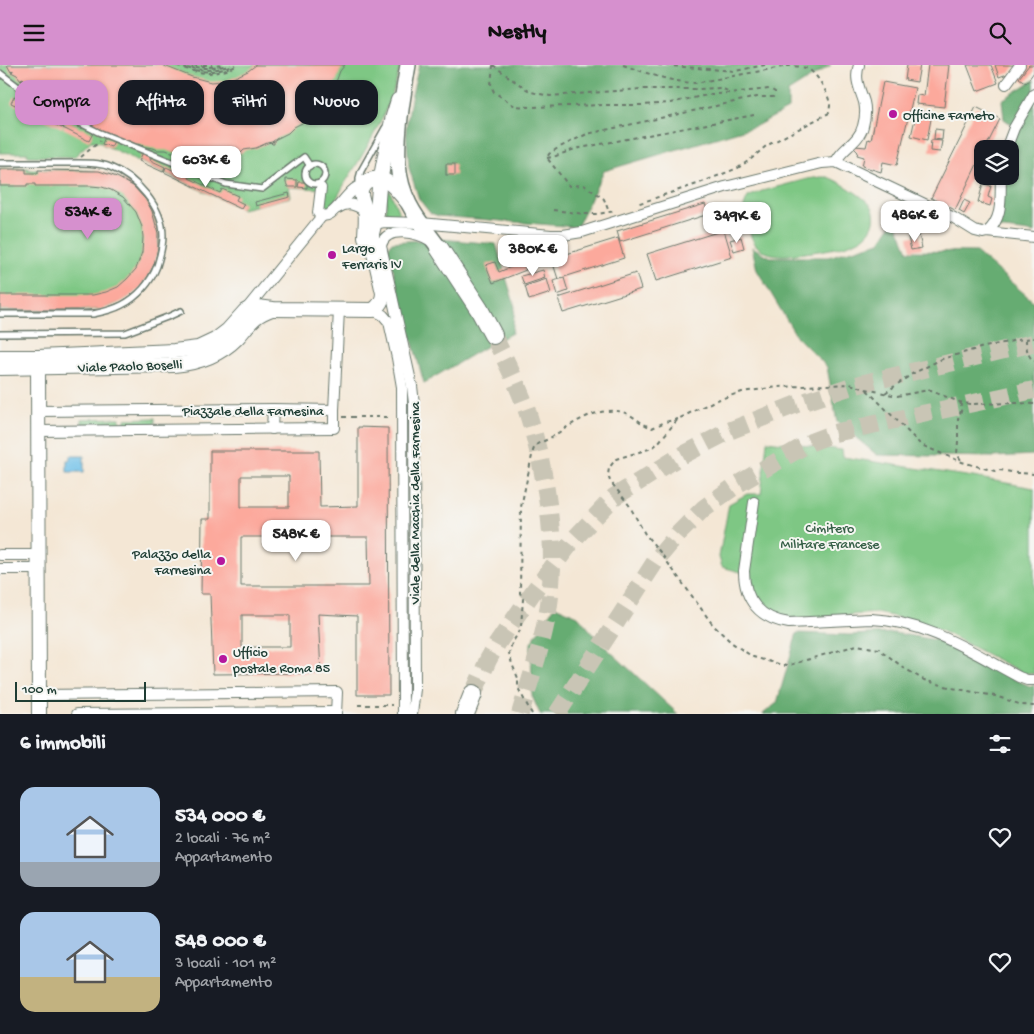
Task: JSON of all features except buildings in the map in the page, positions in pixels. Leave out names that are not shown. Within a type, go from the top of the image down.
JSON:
[{"type":"highway","points":[[439,248],[479,309],[493,335]]},
{"type":"highway","points":[[465,714],[473,694]]},
{"type":"main road","points":[[408,65],[400,123],[398,164],[404,192],[412,209],[439,248]]},
{"type":"street","points":[[1006,84],[1020,65]]},
{"type":"street","points":[[836,162],[837,158],[853,144],[863,126],[865,110],[856,79],[855,67]]},
{"type":"street","points":[[245,311],[258,307],[273,309],[373,310],[381,301],[383,293],[372,244],[372,234],[393,116],[405,84]]},
{"type":"street","points":[[1009,140],[1014,128],[1034,94]]},
{"type":"street","points":[[374,226],[384,222],[421,223],[557,236],[582,232],[725,187],[822,163],[836,162],[954,218],[975,231],[1034,237]]},
{"type":"street","points":[[334,212],[355,187],[361,187],[371,180],[381,179],[392,185],[412,209]]},
{"type":"street","points":[[987,231],[995,223],[1000,209],[1001,185]]},
{"type":"street","points":[[319,186],[318,211],[322,216],[328,216],[348,204],[355,205],[366,211]]},
{"type":"street","points":[[358,310],[369,302],[374,292],[366,244],[366,211],[361,187]]},
{"type":"street","name":"Viale Paolo Boselli","points":[[0,368],[174,351],[198,348],[210,343],[221,336],[245,311],[322,216]]},
{"type":"street","name":"Viale della Macchia della Farnesina","points":[[412,714],[415,689],[414,412],[412,386],[381,252],[381,244],[383,239],[392,233],[410,233],[425,237],[439,248]]},
{"type":"street","name":"Viale Paolo Boselli","points":[[0,357],[37,363],[174,365],[192,363],[224,349],[258,315],[273,309]]},
{"type":"street","points":[[334,413],[339,309]]},
{"type":"street","name":"Viale della Macchia della Farnesina","points":[[373,310],[387,319],[399,365],[402,400],[403,714]]},
{"type":"street","points":[[37,363],[39,714]]},
{"type":"street","points":[[272,409],[272,429]]},
{"type":"street","name":"Piazzale della Farnesina","points":[[37,411],[272,409],[334,413],[334,428],[38,431]]},
{"type":"street","points":[[402,455],[414,412]]},
{"type":"street","points":[[754,502],[744,581],[751,599],[758,609],[768,617],[778,622],[789,623],[882,619],[908,624],[940,635],[1019,677],[1034,680]]},
{"type":"street","points":[[0,555],[38,562]]},
{"type":"street","points":[[0,569],[38,562]]},
{"type":"street","points":[[39,695],[338,692],[336,713],[77,714]]},
{"type":"lane","points":[[0,73],[37,101],[98,132],[226,184],[262,189],[304,157],[310,166]]},
{"type":"lane","points":[[361,187],[359,178],[361,171],[393,116]]},
{"type":"lane","points":[[0,163],[81,163],[102,164],[111,167],[138,185],[151,201],[156,210],[163,234],[163,245],[150,281],[124,305],[93,314],[0,314]]},
{"type":"lane","points":[[319,165],[324,170],[324,176],[319,186],[307,180],[306,171],[310,166],[319,165]]},
{"type":"lane","points":[[0,334],[126,333],[181,311]]},
{"type":"path","points":[[176,65],[190,71],[205,73],[222,72],[237,65]]},
{"type":"path","points":[[180,65],[205,72],[219,71],[237,65]]},
{"type":"path","points":[[184,65],[204,70],[218,69],[231,65]]},
{"type":"path","points":[[188,65],[206,68],[227,65]]},
{"type":"path","points":[[193,65],[206,67],[222,65]]},
{"type":"path","points":[[203,65],[212,65]]},
{"type":"path","points":[[547,157],[549,153],[587,134],[757,97],[773,97],[775,92],[770,89],[732,93],[707,95],[670,103],[643,105],[531,107],[515,105],[494,92],[491,85],[493,65],[531,92],[550,96],[641,89],[720,88],[732,93]]},
{"type":"path","points":[[623,65],[662,79],[684,83],[695,83],[788,66],[799,67],[810,70],[819,80],[830,105],[829,113],[766,146],[738,168],[635,205]]},
{"type":"path","points":[[658,65],[735,71],[765,65]]},
{"type":"path","points":[[695,83],[697,89]]},
{"type":"path","points":[[547,157],[553,157],[575,149],[754,115]]},
{"type":"path","points":[[81,163],[81,157],[100,141]]},
{"type":"path","points":[[547,157],[569,186],[584,185],[604,199],[610,212]]},
{"type":"path","points":[[553,210],[598,215],[617,211]]},
{"type":"path","points":[[886,393],[912,374],[942,359],[980,348],[1034,338]]},
{"type":"path","points":[[1026,339],[1026,351],[1034,361]]},
{"type":"path","points":[[532,714],[518,688],[518,678],[509,653],[512,643],[520,631],[523,599],[520,593],[521,507],[532,451],[538,443],[581,419],[595,414],[608,411],[622,412],[652,429],[665,422],[678,419],[714,401],[742,392],[778,387],[850,384],[897,396],[928,390],[970,404],[1034,404]]},
{"type":"path","points":[[866,389],[921,445],[962,461],[995,471],[1034,474]]},
{"type":"path","points":[[960,402],[962,408],[958,419],[957,454],[962,461]]},
{"type":"path","points":[[334,413],[390,417]]},
{"type":"path","points":[[678,419],[658,443],[652,447],[616,459],[609,468],[608,475],[610,481],[629,505],[645,534],[713,625],[732,643],[753,657],[786,666],[858,645],[879,649],[924,681],[995,696],[1022,705],[1034,706]]},
{"type":"path","points":[[358,705],[392,705]]},
{"type":"green space","points":[[0,65],[401,65],[390,100],[383,115],[378,125],[373,135],[336,198],[325,210],[323,209],[324,189],[289,187],[291,197],[242,209],[102,144],[103,142],[91,141],[74,157],[28,156],[28,153],[0,153]]},
{"type":"green space","points":[[419,65],[831,65],[788,92],[788,109],[756,126],[604,171],[577,227],[439,216],[430,213],[419,199],[409,168],[406,129]]},
{"type":"green space","points":[[1034,80],[1034,233],[995,228],[1002,185],[1019,185],[1019,140],[1013,140],[1017,128],[1004,119],[1002,100]]},
{"type":"green space","points":[[0,168],[88,170],[122,179],[139,191],[151,207],[157,225],[158,244],[154,263],[145,280],[131,295],[101,309],[0,310]]},
{"type":"green space","points":[[827,177],[838,182],[869,203],[874,211],[874,218],[869,232],[851,244],[819,251],[779,255],[760,249],[752,239],[744,216],[744,205],[748,197],[762,191]]},
{"type":"green space","points":[[386,191],[390,191],[400,216],[394,216],[386,212]]},
{"type":"green space","points":[[895,219],[908,251],[976,252],[1034,302],[1034,455],[994,457],[877,455],[837,422],[827,367],[797,337],[757,270],[752,247],[770,257],[828,257],[880,242]]},
{"type":"green space","points":[[440,239],[496,244],[515,307],[512,333],[424,383],[388,248],[392,242]]},
{"type":"green space","points":[[120,418],[120,424],[82,424],[82,419]]},
{"type":"green space","points":[[155,418],[155,424],[125,424],[125,419]]},
{"type":"green space","name":"Cimitero Militare Francese","points":[[767,441],[842,450],[843,457],[1034,488],[1034,674],[1023,673],[946,633],[918,621],[876,613],[795,619],[768,611],[759,603],[750,587],[748,574],[722,567],[719,557],[729,504],[747,494],[761,494]]},
{"type":"green space","points":[[555,606],[578,616],[600,642],[678,714],[540,714],[532,696],[531,643]]},
{"type":"green space","points":[[797,633],[849,635],[894,633],[948,642],[1009,677],[1030,686],[1034,685],[1034,714],[763,714],[777,703]]},
{"type":"water","points":[[70,456],[84,456],[84,472],[67,472],[67,460],[70,460]]},
{"type":"tunnel","points":[[493,335],[515,380],[530,421],[544,478],[551,535],[552,573],[548,611],[539,650],[520,714]]},
{"type":"tunnel","points":[[473,694],[497,644],[533,592],[574,539],[614,497],[679,457],[729,431],[797,404],[852,386],[1034,343]]},
{"type":"tunnel","points":[[557,714],[657,559],[704,508],[738,484],[811,442],[834,433],[1034,390]]},
{"type":"place","name":"Officine Farneto","points":[[893,114]]},
{"type":"place","name":"Largo Ferraris IV","points":[[332,255]]},
{"type":"place","name":"Palazzo della Farnesina","points":[[221,561]]},
{"type":"place","name":"Ufficio postale Roma 85","points":[[223,659]]}]
